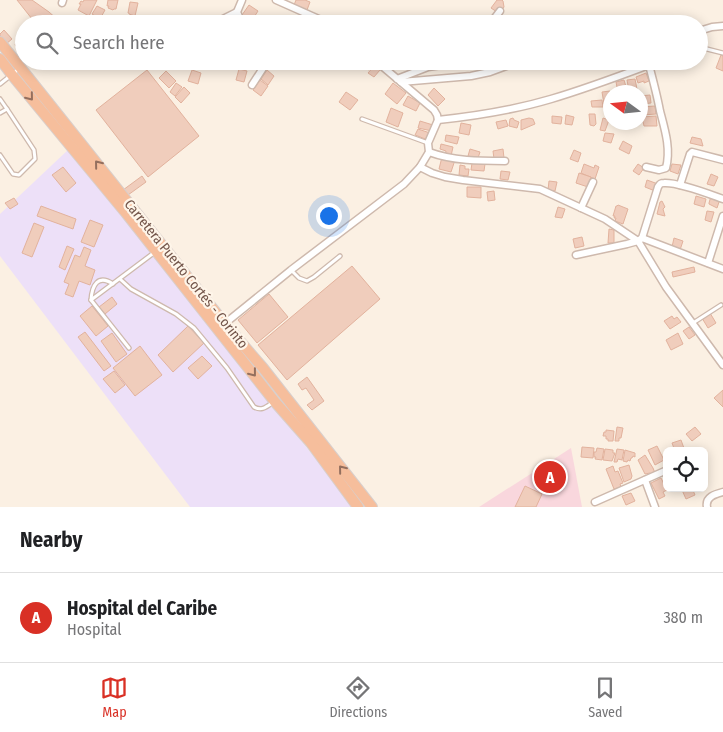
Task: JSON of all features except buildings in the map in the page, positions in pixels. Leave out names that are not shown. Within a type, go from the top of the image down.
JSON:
[{"type":"highway","name":"Carretera Puerto Cortés - Corinto","points":[[0,42],[15,62]]},
{"type":"highway","name":"Carretera Puerto Cortés - Corinto","points":[[0,59],[109,185],[156,251],[262,368],[372,507]]},
{"type":"highway","name":"Carretera Puerto Cortés - Corinto","points":[[22,70],[109,185],[222,326],[275,402],[311,443],[358,507]]},
{"type":"street","points":[[231,15],[237,12],[242,0]]},
{"type":"street","points":[[276,0],[286,2],[312,15]]},
{"type":"street","points":[[708,28],[723,26]]},
{"type":"street","points":[[252,85],[262,70]]},
{"type":"street","points":[[222,326],[291,270],[404,184],[420,167],[429,152],[428,143],[438,120],[437,115],[434,110],[387,70]]},
{"type":"street","points":[[399,80],[421,70]]},
{"type":"street","points":[[399,80],[471,76],[495,70]]},
{"type":"street","points":[[438,120],[490,113],[550,100],[634,70]]},
{"type":"street","points":[[646,167],[659,170],[666,168],[668,161],[666,133],[653,70]]},
{"type":"street","points":[[429,152],[446,157],[477,161],[506,161]]},
{"type":"street","points":[[680,185],[692,152],[723,160]]},
{"type":"street","points":[[420,167],[445,177],[540,189],[605,219],[640,239],[723,269]]},
{"type":"street","points":[[581,208],[593,182]]},
{"type":"street","points":[[723,199],[680,185],[663,182],[660,184],[640,239],[666,287],[723,365]]},
{"type":"street","points":[[708,263],[723,216]]},
{"type":"street","points":[[576,255],[627,244],[640,239]]},
{"type":"street","points":[[595,502],[663,472]]},
{"type":"street","points":[[645,480],[655,507]]},
{"type":"street","points":[[707,507],[711,496],[723,492]]},
{"type":"lane","points":[[708,49],[723,53]]},
{"type":"lane","points":[[0,84],[18,70]]},
{"type":"lane","points":[[0,99],[34,150],[35,159],[18,174],[13,174],[0,156]]},
{"type":"lane","points":[[0,113],[7,109]]},
{"type":"lane","points":[[362,119],[428,143]]},
{"type":"lane","points":[[91,300],[156,251]]},
{"type":"lane","points":[[291,270],[299,278],[307,281],[340,256]]},
{"type":"lane","points":[[113,284],[104,279],[98,281],[92,291],[91,300],[129,348]]},
{"type":"lane","points":[[120,279],[131,289],[176,314],[194,328],[227,368],[254,407],[263,409],[275,402]]},
{"type":"lane","points":[[693,323],[721,305]]},
{"type":"shaded area","points":[[69,149],[354,507],[190,507],[0,256],[0,214]]},
{"type":"shaded area","points":[[571,448],[582,507],[479,507]]},
{"type":"place","name":"Hospital del Caribe","points":[[550,477]]}]
